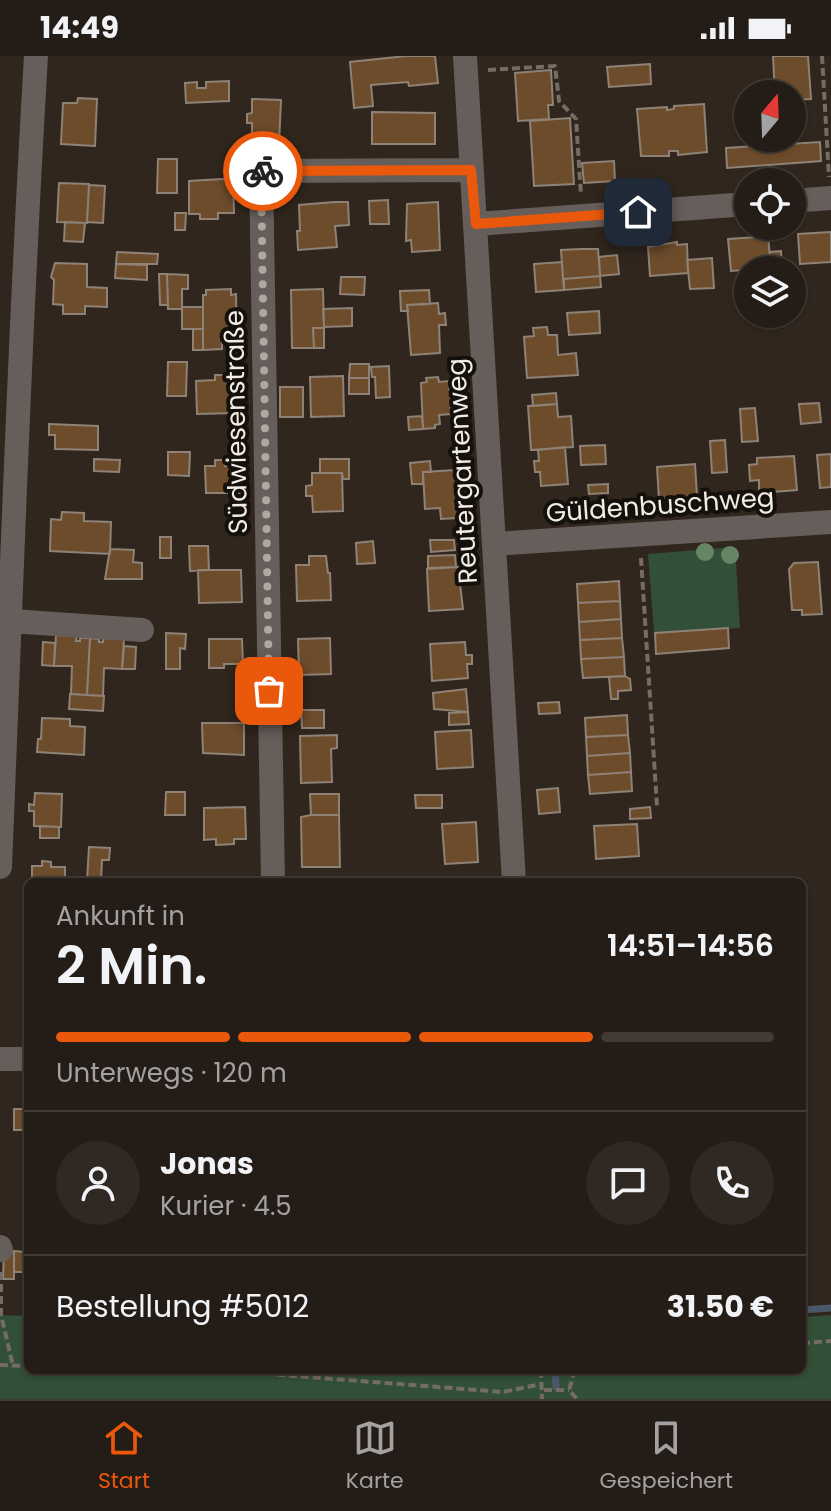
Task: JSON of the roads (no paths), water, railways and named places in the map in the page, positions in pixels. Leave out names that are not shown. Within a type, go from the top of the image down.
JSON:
[{"type":"street","points":[[0,867],[20,328],[36,56]]},
{"type":"street","name":"Reutergartenweg","points":[[465,64],[514,878]]},
{"type":"street","name":"Südwiesenstraße","points":[[273,878],[261,171],[471,170]]},
{"type":"street","points":[[806,200],[831,198]]},
{"type":"street","points":[[476,224],[734,205]]},
{"type":"street","name":"Güldenbuschweg","points":[[494,544],[831,522]]},
{"type":"street","points":[[11,621],[142,630]]},
{"type":"street","points":[[0,1059],[24,1059]]},
{"type":"waterway","points":[[806,1310],[831,1308]]},
{"type":"waterway","points":[[555,1374],[556,1387]]}]
